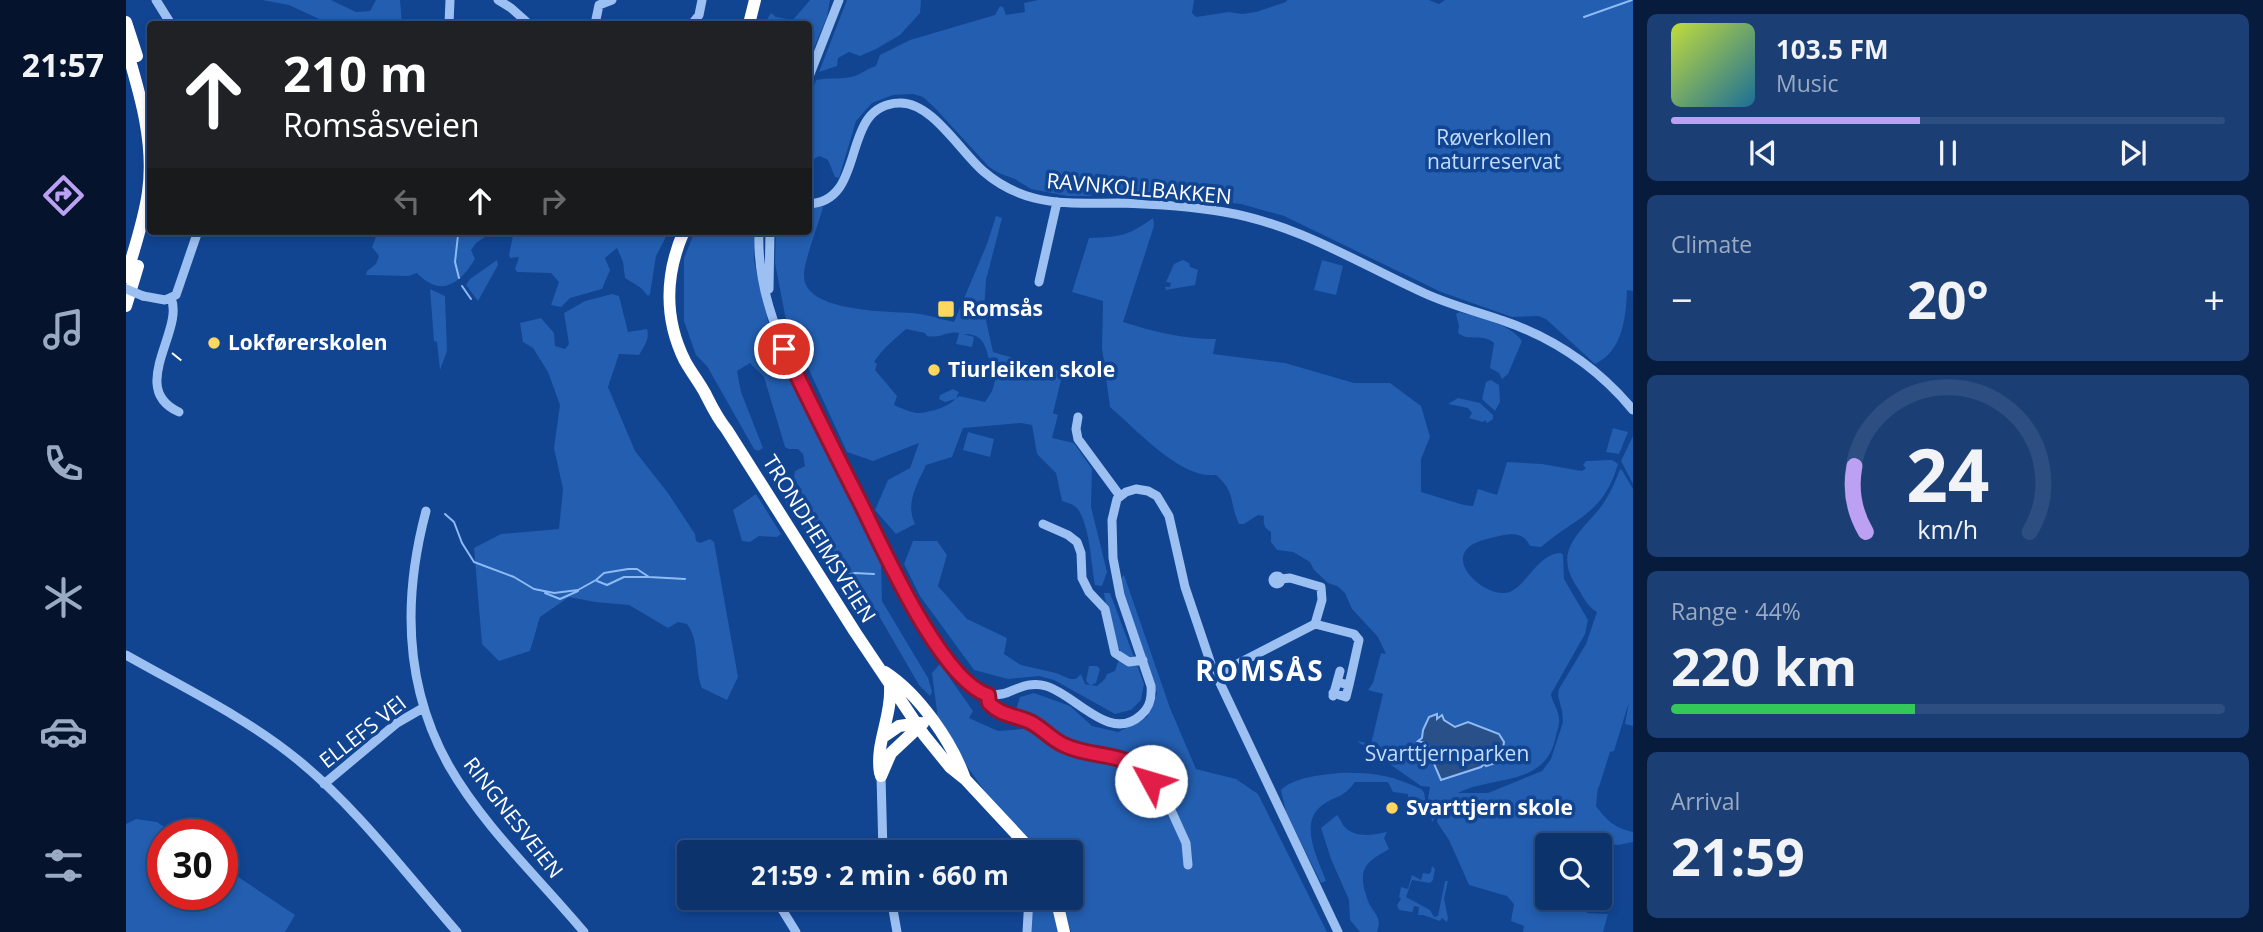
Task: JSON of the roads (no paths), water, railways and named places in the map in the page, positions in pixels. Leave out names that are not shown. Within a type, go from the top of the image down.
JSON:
[{"type":"highway","points":[[747,0],[747,21]]},
{"type":"highway","points":[[748,21],[755,0]]},
{"type":"highway","points":[[126,22],[147,99]]},
{"type":"highway","points":[[126,47],[147,129]]},
{"type":"highway","points":[[126,277],[145,210],[147,191]]},
{"type":"highway","points":[[126,306],[147,232]]},
{"type":"highway","name":"TRONDHEIMSVEIEN","points":[[683,235],[671,269],[669,307],[680,351],[711,408],[888,682],[950,767],[965,779],[1022,840]]},
{"type":"highway","name":"TRONDHEIMSVEIEN","points":[[879,669],[903,686],[931,719],[957,757],[965,779]]},
{"type":"highway","points":[[880,776],[879,752],[890,709],[888,682]]},
{"type":"highway","points":[[883,737],[896,727],[920,725]]},
{"type":"highway","points":[[880,776],[891,753],[920,725]]},
{"type":"highway","points":[[1059,910],[1064,932]]},
{"type":"street","points":[[156,0],[169,21]]},
{"type":"street","points":[[449,21],[450,0]]},
{"type":"street","points":[[498,0],[526,21]]},
{"type":"street","points":[[596,21],[599,5],[612,0]]},
{"type":"street","points":[[694,21],[699,15],[702,0]]},
{"type":"street","points":[[812,69],[839,0]]},
{"type":"street","name":"RAVNKOLLBAKKEN","points":[[812,203],[826,201],[838,191],[847,176],[869,117],[883,107],[898,103],[914,105],[928,113],[970,158],[998,183],[1030,197],[1057,202],[1192,207],[1252,218],[1290,229],[1423,293],[1518,326],[1549,340],[1599,374],[1633,410]]},
{"type":"street","points":[[1039,282],[1057,202]]},
{"type":"street","points":[[126,289],[159,300],[176,295],[197,235]]},
{"type":"street","points":[[759,235],[761,275],[784,349],[906,594],[948,659],[972,686],[988,695],[999,696],[1027,685],[1044,685],[1104,720],[1125,723],[1138,718],[1150,701],[1151,686],[1120,594],[1112,520],[1114,507],[1120,496],[1129,490],[1145,489],[1157,496],[1166,508],[1191,608],[1216,675],[1338,932]]},
{"type":"street","points":[[770,235],[770,304]]},
{"type":"street","points":[[171,298],[174,308],[163,350],[158,385],[165,404],[180,412]]},
{"type":"street","points":[[1078,417],[1078,439],[1120,496]]},
{"type":"street","name":"RINGNESVEIEN","points":[[426,511],[413,572],[410,611],[414,665],[423,708],[439,748],[463,788],[584,932]]},
{"type":"street","points":[[1043,524],[1077,542],[1081,553],[1082,578],[1089,592],[1105,609],[1115,653],[1125,661],[1143,660]]},
{"type":"street","points":[[1281,579],[1290,578],[1321,587],[1322,600],[1315,625]]},
{"type":"street","points":[[1216,675],[1315,625],[1354,634],[1359,638],[1360,646],[1346,696],[1333,694],[1339,671]]},
{"type":"street","points":[[126,655],[262,733],[297,759],[324,784],[457,932]]},
{"type":"street","points":[[1337,682],[1349,685]]},
{"type":"street","points":[[988,695],[989,703],[1000,712],[1037,725],[1061,744],[1123,759],[1143,769],[1171,810],[1186,843],[1188,865]]},
{"type":"street","name":"ELLEFS VEI","points":[[324,784],[397,723],[423,708]]},
{"type":"street","points":[[880,776],[883,840]]},
{"type":"street","points":[[782,910],[796,932]]},
{"type":"street","points":[[893,910],[897,932]]},
{"type":"street","points":[[1023,931],[1027,910]]},
{"type":"waterway","points":[[1584,17],[1632,0]]},
{"type":"waterway","points":[[350,235],[387,235]]},
{"type":"waterway","points":[[458,235],[455,262],[459,278]]},
{"type":"waterway","points":[[462,286],[471,299]]},
{"type":"waterway","points":[[445,514],[454,522],[462,543],[474,562],[514,577],[534,589],[554,593],[578,590],[604,573],[628,569],[637,569],[649,577],[685,579]]},
{"type":"waterway","points":[[836,579],[855,573],[874,574]]},
{"type":"waterway","points":[[597,581],[607,585],[624,577],[648,577]]},
{"type":"waterway","points":[[545,593],[560,599],[578,591]]},
{"type":"railway","points":[[172,353],[183,362]]},
{"type":"place","name":"Romsås","points":[[946,309]]},
{"type":"place","name":"Lokførerskolen","points":[[214,343]]},
{"type":"place","name":"Tiurleiken skole","points":[[934,370]]},
{"type":"place","name":"Svarttjern skole","points":[[1392,808]]},
{"type":"district","name":"ROMSÅS","points":[[1260,671]]},
{"type":"park label","name":"Røverkollen naturreservat","points":[[1494,150]]},
{"type":"park label","name":"Svarttjernparken","points":[[1447,754]]}]
